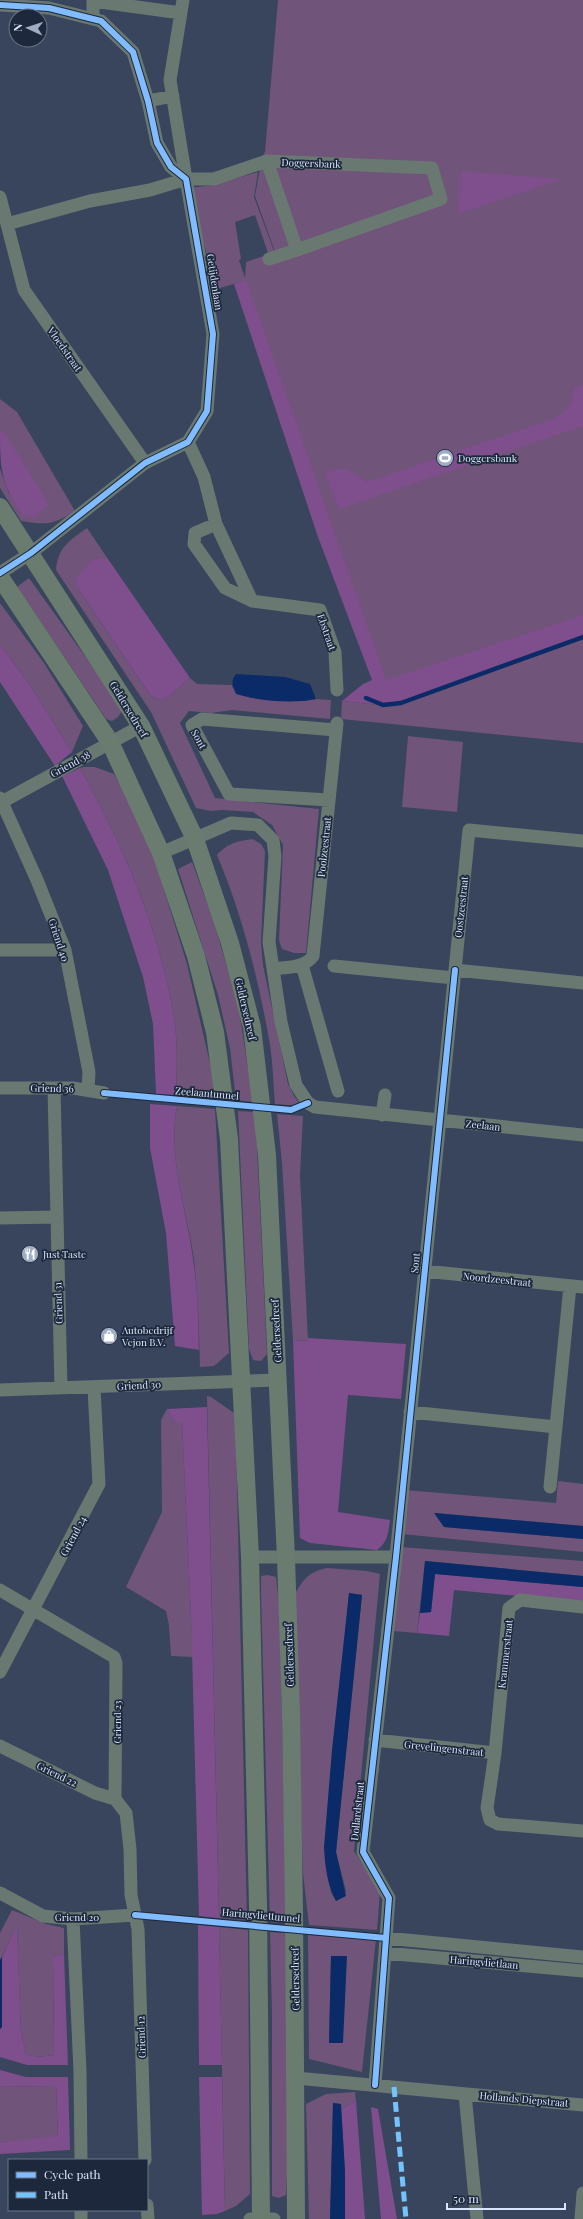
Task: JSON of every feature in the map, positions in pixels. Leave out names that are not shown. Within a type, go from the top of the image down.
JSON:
[{"type":"main road","name":"Geldersedreef","points":[[0,506],[141,726],[195,839],[230,943],[252,1027],[263,1120],[278,1380],[286,1558],[291,1714],[295,1941],[296,2219]]},
{"type":"main road","points":[[0,577],[110,742],[161,853],[196,956],[215,1032],[229,1139],[250,1557],[258,1908],[261,2219]]},
{"type":"street","name":"Getijdenlaan","points":[[93,19],[93,1],[182,6],[170,80],[213,334],[207,411],[188,442]]},
{"type":"street","points":[[0,5],[49,8],[102,21],[133,52],[148,101],[158,143],[171,166],[186,179]]},
{"type":"street","points":[[148,101],[173,96]]},
{"type":"street","name":"Doggersbank","points":[[267,161],[297,250]]},
{"type":"street","name":"Doggersbank","points":[[186,179],[214,179],[267,161],[432,168],[441,199],[269,259]]},
{"type":"street","points":[[8,224],[90,200],[150,190],[186,179]]},
{"type":"street","name":"Vloedstraat","points":[[0,197],[24,290],[145,463]]},
{"type":"street","points":[[0,573],[31,553],[145,463],[188,442],[204,477],[216,524],[252,601]]},
{"type":"street","name":"Ebstraat","points":[[216,524],[195,534],[194,544],[226,588],[252,601],[320,610],[334,652],[336,690]]},
{"type":"street","name":"Sont","points":[[329,800],[229,794],[192,725],[202,718],[336,727]]},
{"type":"street","name":"Griend 38","points":[[1,801],[141,726]]},
{"type":"street","name":"Poolzeestraat","points":[[302,965],[309,962],[313,956],[336,727]]},
{"type":"street","name":"Griend 40","points":[[1,801],[37,880],[65,950],[89,1072],[88,1090]]},
{"type":"street","points":[[161,853],[232,823],[258,825],[273,840],[275,856],[269,942],[273,969],[302,965],[338,1091]]},
{"type":"street","name":"Oostzeestraat","points":[[454,974],[469,830],[583,841]]},
{"type":"street","points":[[0,950],[65,950]]},
{"type":"street","points":[[334,966],[583,984]]},
{"type":"street","name":"Zeelaan","points":[[273,969],[281,1022],[296,1085],[308,1103],[315,1107],[583,1135]]},
{"type":"street","name":"Sont","points":[[396,1558],[454,974]]},
{"type":"street","name":"Griend 36","points":[[0,1088],[54,1088],[88,1090],[104,1093]]},
{"type":"street","name":"Griend 31","points":[[54,1088],[61,1388]]},
{"type":"street","points":[[382,1115],[385,1095]]},
{"type":"street","points":[[0,1218],[56,1217]]},
{"type":"street","name":"Noordzeestraat","points":[[424,1271],[577,1287],[556,1427],[550,1487]]},
{"type":"street","name":"Griend 30","points":[[0,1390],[94,1388],[278,1380]]},
{"type":"street","name":"Griend 24","points":[[0,1672],[99,1484],[94,1388]]},
{"type":"street","points":[[410,1412],[556,1427]]},
{"type":"street","points":[[250,1557],[396,1558]]},
{"type":"street","name":"Dollardstraat","points":[[375,2085],[389,1898],[363,1852],[396,1558]]},
{"type":"street","name":"Griend 23","points":[[0,1590],[114,1657],[116,1663],[117,1728],[115,1799]]},
{"type":"street","name":"Krammerstraat","points":[[495,1753],[509,1608],[520,1600],[583,1606]]},
{"type":"street","name":"Grevelingenstraat","points":[[375,1740],[495,1753],[487,1808],[490,1820],[498,1824],[583,1831]]},
{"type":"street","name":"Griend 22","points":[[0,1746],[95,1793],[115,1799]]},
{"type":"street","points":[[115,1799],[126,1813],[130,1849],[131,1895],[135,1915]]},
{"type":"street","name":"Griend 20","points":[[0,1893],[43,1916],[73,1919],[135,1915]]},
{"type":"street","name":"Griend 12","points":[[135,1915],[138,1929],[145,2159]]},
{"type":"street","points":[[73,1919],[80,2071],[81,2159]]},
{"type":"street","name":"Haringvlietlaan","points":[[386,1938],[583,1957]]},
{"type":"street","name":"Haringvlietlaan","points":[[385,1953],[583,1971]]},
{"type":"street","name":"Hollands Diepstraat","points":[[296,2078],[583,2105]]},
{"type":"street","name":"Hollands Diepstraat","points":[[465,2094],[477,2219]]},
{"type":"street","points":[[581,2219],[583,2193]]},
{"type":"street","points":[[250,2219],[274,2219]]},
{"type":"shaded area","name":"Doggersbank","points":[[278,0],[583,0],[583,629],[391,697],[245,281],[216,289],[189,188],[214,185],[258,172],[254,197],[274,251],[268,253],[255,215],[235,222],[241,259],[239,260],[245,278],[246,262],[275,252],[255,196],[262,157],[265,152]]},
{"type":"shaded area","points":[[461,171],[562,179],[458,214]]},
{"type":"shaded area","points":[[246,280],[386,680],[583,615],[583,639],[411,700],[380,705],[342,701],[363,684],[372,680],[318,537],[234,284]]},
{"type":"shaded area","points":[[583,384],[583,426],[339,509],[325,473],[344,469],[351,471],[367,482],[553,419],[569,407],[573,399],[574,388]]},
{"type":"shaded area","points":[[0,399],[17,412],[75,511],[50,523],[21,521],[0,488],[0,469],[10,496],[0,428]]},
{"type":"shaded area","points":[[0,428],[20,457],[49,505],[34,517],[23,515],[15,504],[6,484],[1,464]]},
{"type":"shaded area","points":[[87,528],[108,559],[97,559],[77,587],[151,696],[161,700],[166,699],[190,678],[197,684],[232,685],[232,687],[250,698],[305,701],[316,699],[331,700],[330,719],[232,710],[211,713],[189,711],[180,723],[215,798],[319,809],[306,953],[294,953],[282,949],[279,940],[283,845],[272,825],[253,812],[222,810],[211,811],[196,808],[151,712],[56,570],[57,562],[62,550],[70,541]]},
{"type":"shaded area","points":[[97,559],[108,559],[190,678],[166,699],[161,700],[151,696],[77,587],[77,579],[82,570]]},
{"type":"shaded area","points":[[29,578],[107,687],[122,711],[118,717],[112,721],[106,719],[17,587]]},
{"type":"shaded area","points":[[0,603],[44,663],[83,726],[72,752],[32,688],[0,644]]},
{"type":"shaded area","points":[[583,639],[583,743],[341,719],[342,701],[380,705],[411,700]]},
{"type":"shaded area","points":[[0,644],[32,688],[72,752],[55,766],[0,682]]},
{"type":"shaded area","points":[[408,736],[463,742],[457,812],[402,807]]},
{"type":"shaded area","points":[[95,767],[114,774],[132,803],[155,861],[187,964],[212,1072],[214,1099],[176,1095],[177,1053],[175,1022],[158,947],[137,886],[124,856],[80,768]]},
{"type":"shaded area","points":[[80,768],[124,856],[137,886],[158,947],[175,1022],[177,1053],[176,1095],[156,1094],[153,1024],[143,977],[108,870],[62,776]]},
{"type":"shaded area","points":[[253,839],[261,844],[265,851],[261,943],[263,965],[288,1084],[294,1096],[302,1106],[275,1104],[270,1043],[259,988],[234,898],[217,855],[233,843]]},
{"type":"shaded area","points":[[192,862],[214,922],[239,1009],[253,1102],[236,1100],[230,1048],[218,995],[178,869]]},
{"type":"shaded area","points":[[150,1104],[177,1106],[174,1144],[179,1183],[195,1270],[198,1304],[199,1350],[175,1346],[166,1233],[150,1148]]},
{"type":"shaded area","points":[[177,1106],[215,1109],[229,1353],[214,1366],[200,1367],[194,1260],[179,1183],[174,1145]]},
{"type":"shaded area","points":[[238,1111],[254,1112],[256,1125],[267,1354],[261,1361],[253,1360],[249,1349]]},
{"type":"shaded area","points":[[277,1114],[303,1116],[300,1176],[308,1341],[293,1340],[282,1163]]},
{"type":"shaded area","points":[[308,1338],[406,1344],[401,1399],[348,1395],[338,1512],[390,1520],[388,1533],[385,1540],[381,1547],[377,1550],[310,1543],[300,1538],[293,1340],[308,1341]]},
{"type":"shaded area","points":[[207,1396],[211,1397],[234,1413],[236,1441],[247,1920],[219,1918]]},
{"type":"shaded area","points":[[207,1407],[219,1918],[199,1916],[191,1614],[182,1423],[174,1422],[167,1409]]},
{"type":"shaded area","points":[[167,1409],[174,1422],[182,1422],[193,1657],[171,1656],[169,1625],[166,1611],[126,1587],[162,1512],[161,1420]]},
{"type":"shaded area","points":[[558,1481],[583,1484],[583,1526],[435,1513],[444,1527],[583,1539],[583,1552],[402,1534],[406,1490],[556,1503]]},
{"type":"shaded area","points":[[401,1547],[583,1561],[583,1576],[425,1561],[417,1633],[393,1631]]},
{"type":"shaded area","points":[[327,1568],[367,1571],[380,1574],[354,1851],[380,1892],[377,1930],[309,1925],[303,1873],[294,1595],[307,1577]],"holes":[[[349,1593],[362,1595],[336,1852],[346,1891],[336,1901],[331,1892],[325,1861]]]},
{"type":"shaded area","points":[[435,1574],[583,1587],[583,1602],[454,1590],[449,1636],[417,1633],[420,1613],[431,1612]]},
{"type":"shaded area","points":[[268,1575],[276,1577],[280,1612],[286,1923],[270,1922],[261,1594],[261,1576]]},
{"type":"shaded area","points":[[12,1910],[46,1924],[64,1928],[64,1954],[53,1956],[54,2055],[38,2057],[26,2054],[21,2033],[17,1927],[0,1960],[0,1933]]},
{"type":"shaded area","points":[[198,1925],[219,1927],[222,2065],[199,2065]]},
{"type":"shaded area","points":[[17,1926],[21,2033],[26,2054],[38,2057],[54,2055],[53,1956],[64,1954],[68,2065],[27,2065],[0,2057],[0,2029],[2,2027],[2,1957]]},
{"type":"shaded area","points":[[219,1927],[248,1930],[250,2194],[236,2206],[225,2211]]},
{"type":"shaded area","points":[[270,1932],[286,1933],[288,2150],[286,2195],[279,2198],[272,2196],[272,2014]]},
{"type":"shaded area","points":[[308,1935],[376,1939],[362,2072],[309,2059]],"holes":[[[331,1956],[343,2043],[329,2043]]]},
{"type":"shaded area","points":[[0,2070],[26,2077],[68,2077],[70,2150],[0,2154],[0,2142],[58,2136],[56,2087],[0,2086]]},
{"type":"shaded area","points":[[199,2077],[222,2077],[225,2211],[217,2214],[202,2215]]},
{"type":"shaded area","points":[[0,2086],[56,2087],[58,2137],[0,2142]]},
{"type":"shaded area","points":[[355,2092],[356,2101],[341,2109],[340,2104],[333,2103],[330,2219],[309,2219],[306,2104],[326,2094]]},
{"type":"shaded area","points":[[356,2101],[365,2219],[345,2219],[345,2172],[341,2109]]},
{"type":"shaded area","points":[[371,2107],[378,2109],[397,2219],[381,2219]]},
{"type":"water","points":[[236,674],[285,677],[310,684],[316,699],[307,701],[276,701],[236,694],[233,682]]},
{"type":"water","points":[[434,1513],[583,1526],[583,1539],[444,1527]]},
{"type":"water","points":[[425,1561],[583,1576],[583,1587],[435,1574],[431,1612],[420,1613]]},
{"type":"water","points":[[349,1593],[362,1595],[336,1852],[346,1896],[336,1901],[329,1882],[324,1847],[332,1750]]},
{"type":"water","points":[[331,1956],[347,1956],[343,2043],[329,2043]]},
{"type":"water","points":[[2,1957],[2,2027],[0,2029],[0,1960]]},
{"type":"water","points":[[333,2103],[341,2104],[345,2172],[345,2219],[330,2219]]},
{"type":"waterway","points":[[366,698],[383,705],[401,703],[583,637]]},
{"type":"marked path","points":[[394,2087],[406,2219]]},
{"type":"cycle path","points":[[0,5],[49,8],[101,21],[133,52],[148,101],[157,143],[171,167],[186,179],[213,334],[207,411],[188,442],[145,463],[31,553],[0,573]]},
{"type":"cycle path","points":[[375,2085],[389,1898],[363,1852],[396,1557],[455,970]]},
{"type":"cycle path","name":"Zeelaantunnel","points":[[104,1093],[291,1110],[308,1103]]},
{"type":"cycle path","name":"Haringvliettunnel","points":[[135,1915],[386,1938]]},
{"type":"place","name":"Doggersbank","points":[[445,458]]},
{"type":"place","name":"Just Taste","points":[[30,1254]]},
{"type":"place","name":"Autobedrijf Vejon B.V.","points":[[109,1336]]}]
